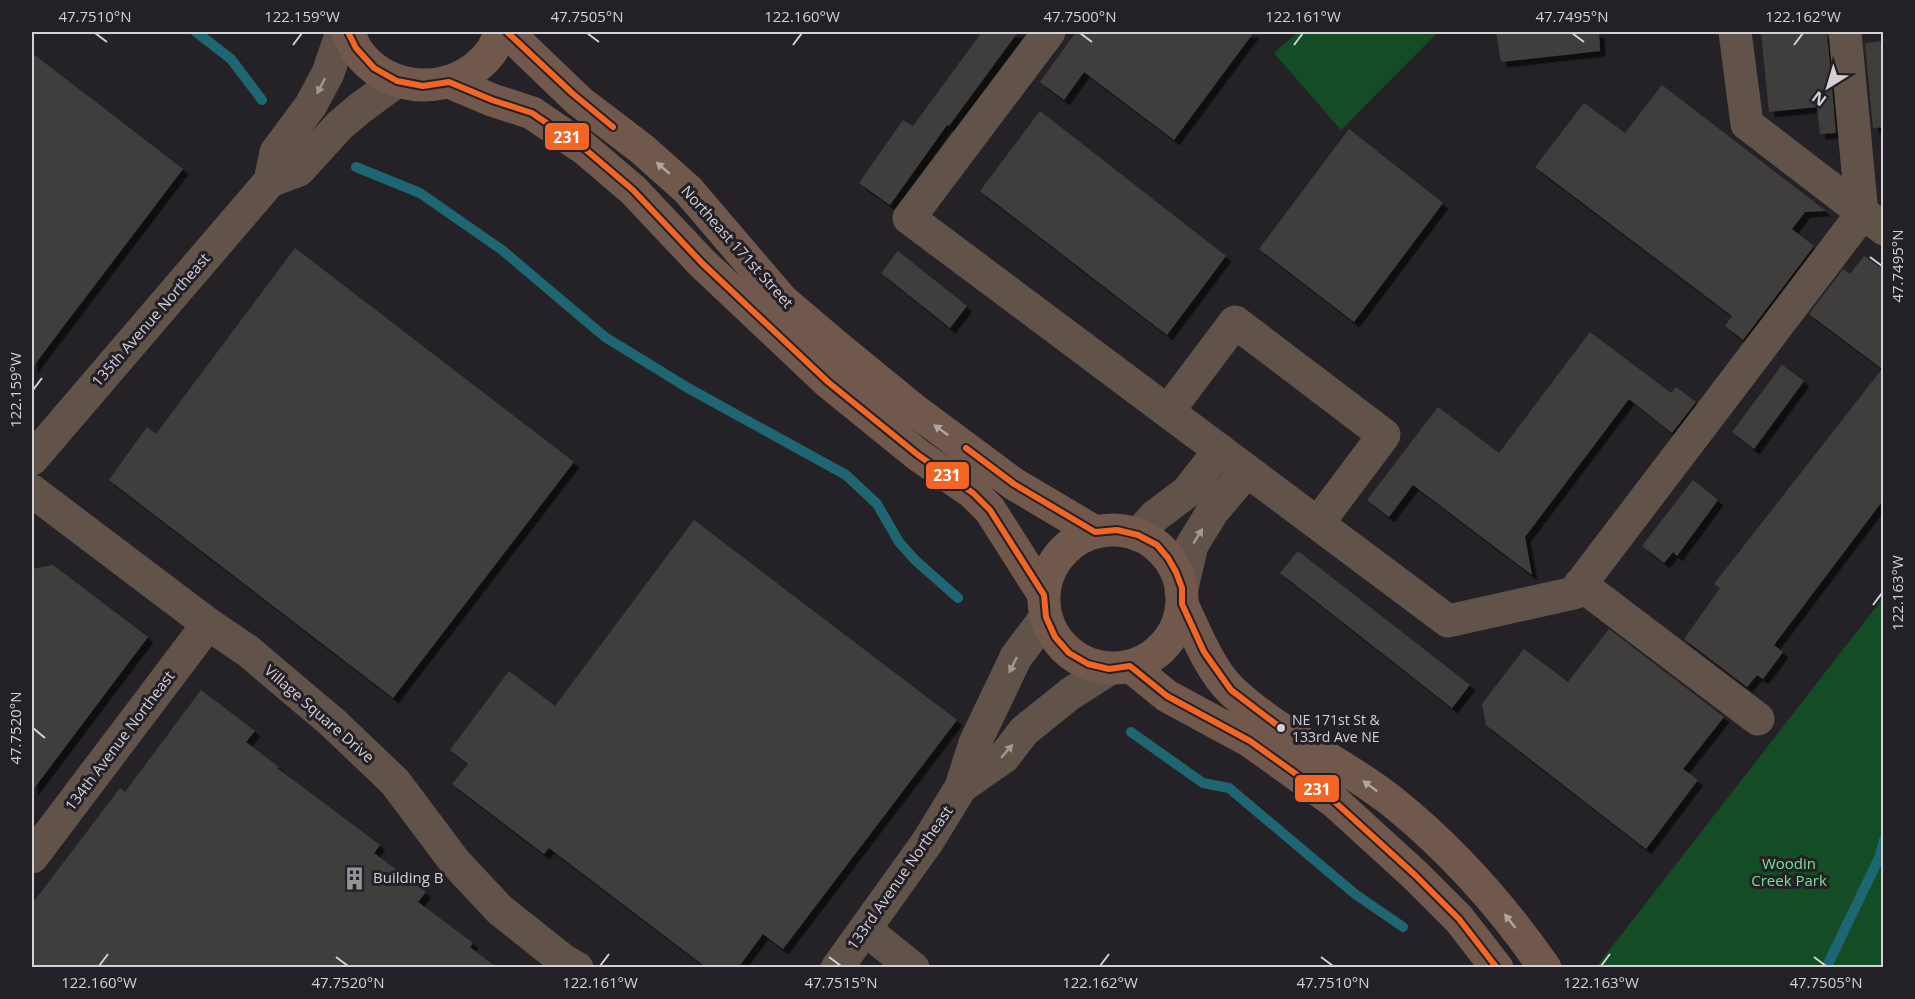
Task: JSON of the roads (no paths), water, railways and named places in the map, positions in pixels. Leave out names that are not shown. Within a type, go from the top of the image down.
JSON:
[{"type":"main road","points":[[348,32],[356,48],[374,68],[397,81],[423,86],[449,82],[473,70],[492,51],[501,32]]},
{"type":"main road","name":"Northeast 171st Street","points":[[507,32],[579,101],[642,149],[688,190],[782,300],[913,409],[1014,484],[1095,532]]},
{"type":"main road","name":"Northeast 171st Street","points":[[449,82],[492,100],[532,113],[585,148],[633,190],[702,262],[828,382],[918,455],[973,493],[990,510],[1045,606]]},
{"type":"main road","points":[[1182,598],[1177,625],[1166,644],[1150,658],[1120,667],[1088,664],[1069,653],[1055,637],[1045,606],[1048,574],[1059,555],[1075,541],[1095,532],[1117,530],[1138,535],[1157,545],[1176,572],[1182,598],[1204,652],[1231,690],[1263,716],[1347,769],[1393,802],[1431,835],[1500,908],[1545,968]]},
{"type":"main road","points":[[1120,667],[1167,696],[1250,741],[1335,802],[1415,875],[1451,912],[1497,968]]},
{"type":"street","name":"135th Avenue Northeast","points":[[270,181],[276,152],[311,105],[328,74],[342,32]]},
{"type":"street","points":[[1049,32],[909,218],[1448,621],[1574,593],[1873,221],[1845,32]]},
{"type":"street","points":[[1735,32],[1747,124],[1873,221]]},
{"type":"street","name":"135th Avenue Northeast","points":[[32,459],[270,181],[299,170],[339,126],[397,81]]},
{"type":"street","points":[[1168,411],[1235,322],[1384,435],[1318,523]]},
{"type":"street","points":[[1138,535],[1155,516],[1187,492],[1220,450]]},
{"type":"street","points":[[1182,598],[1192,545],[1213,511],[1247,471]]},
{"type":"street","name":"Village Square Drive","points":[[32,491],[208,624],[248,651],[332,722],[395,782],[455,862],[500,910],[563,960],[577,968]]},
{"type":"street","points":[[1580,584],[1758,719]]},
{"type":"street","name":"133rd Avenue Northeast","points":[[837,968],[928,841],[962,787],[975,743],[1016,657],[1045,606]]},
{"type":"street","name":"134th Avenue Northeast","points":[[32,857],[208,624]]},
{"type":"street","name":"133rd Avenue Northeast","points":[[962,787],[1004,757],[1024,731],[1061,701],[1120,667]]},
{"type":"street","points":[[866,930],[913,968]]},
{"type":"waterway","points":[[196,32],[231,59],[262,100]]},
{"type":"waterway","points":[[356,167],[420,193],[502,250],[605,337],[688,388],[846,475],[877,504],[899,542],[915,560],[958,598]]},
{"type":"waterway","points":[[1131,732],[1203,783],[1229,788],[1355,894],[1403,927]]},
{"type":"waterway","points":[[1826,968],[1879,858],[1884,840]]},
{"type":"place","name":"NE 171st St & 133rd Ave NE","points":[[1281,728]]},
{"type":"place","name":"Building B","points":[[355,878]]},
{"type":"park label","name":"Woodin Creek Park","points":[[1789,872]]}]
